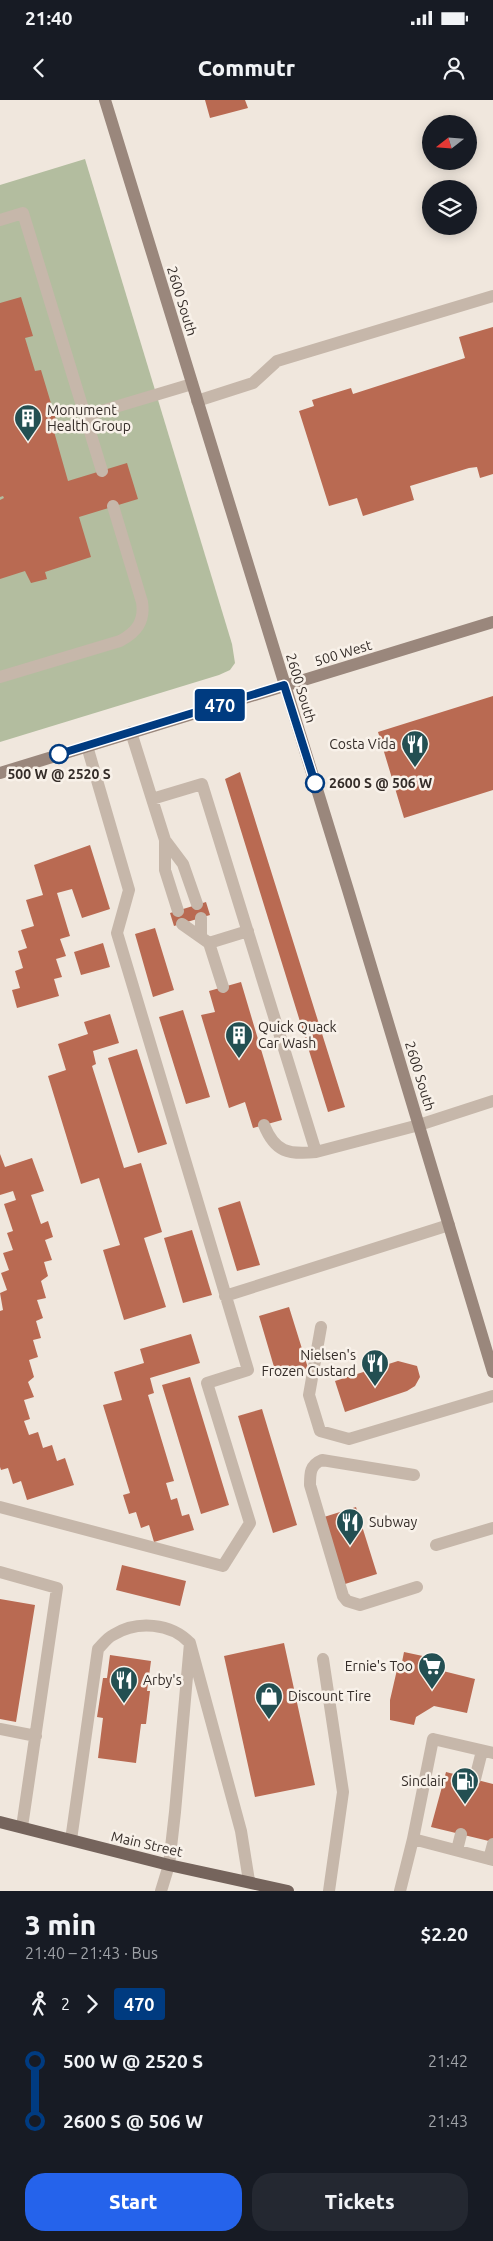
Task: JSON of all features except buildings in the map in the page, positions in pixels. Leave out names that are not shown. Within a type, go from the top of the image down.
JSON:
[{"type":"main road","name":"2600 South","points":[[105,100],[337,854],[493,1372]]},
{"type":"main road","name":"500 West","points":[[0,773],[493,622]]},
{"type":"main road","name":"Main Street","points":[[0,1822],[169,1865],[288,1891]]},
{"type":"lane","points":[[0,220],[22,213],[102,471]]},
{"type":"lane","points":[[197,401],[253,383],[277,361],[493,296]]},
{"type":"lane","points":[[85,416],[192,384]]},
{"type":"lane","points":[[0,677],[120,641],[134,632],[139,626],[143,610],[142,602],[113,506]]},
{"type":"lane","points":[[131,732],[165,840],[165,870],[178,910]]},
{"type":"lane","points":[[0,1507],[223,1566],[250,1523],[207,1383],[248,1370],[118,932],[128,890],[87,746]]},
{"type":"lane","points":[[152,799],[202,784],[316,1152]]},
{"type":"lane","points":[[165,840],[183,864],[197,904]]},
{"type":"lane","points":[[201,918],[205,940],[224,987]]},
{"type":"lane","points":[[182,924],[205,940],[248,930]]},
{"type":"lane","points":[[264,1125],[270,1139],[277,1147],[288,1152],[300,1154],[316,1152],[419,1125],[493,1101]]},
{"type":"lane","points":[[225,1296],[449,1225]]},
{"type":"lane","points":[[321,1327],[308,1394],[320,1431],[349,1439],[493,1396]]},
{"type":"lane","points":[[414,1475],[322,1460],[315,1463],[310,1471],[310,1485],[343,1596],[347,1601],[360,1605],[417,1587]]},
{"type":"lane","points":[[436,1545],[493,1528]]},
{"type":"lane","points":[[0,1572],[58,1588],[22,1827]]},
{"type":"lane","points":[[70,1840],[98,1649],[112,1635],[127,1628],[150,1626],[170,1628],[182,1634],[190,1643],[241,1831],[249,1881]]},
{"type":"lane","points":[[161,1891],[169,1865],[190,1643]]},
{"type":"lane","points":[[323,1659],[343,1792],[329,1891]]},
{"type":"lane","points":[[0,1729],[36,1736]]},
{"type":"lane","points":[[400,1891],[413,1839],[433,1739],[487,1752],[475,1780]]},
{"type":"lane","points":[[457,1850],[461,1834]]},
{"type":"lane","points":[[413,1839],[491,1860],[493,1844]]},
{"type":"green space","points":[[85,159],[232,644],[235,663],[230,670],[219,675],[0,742],[0,185]]},
{"type":"bus line","name":"470","points":[[59,754],[284,685],[315,783]]},
{"type":"place","name":"Monument Health Group","points":[[28,442]]},
{"type":"place","name":"500 W @ 2520 S","points":[[59,754]]},
{"type":"place","name":"Costa Vida","points":[[415,768]]},
{"type":"place","name":"2600 S @ 506 W","points":[[315,783]]},
{"type":"place","name":"Quick Quack Car Wash","points":[[239,1059]]},
{"type":"place","name":"Nielsen's Frozen Custard","points":[[375,1387]]},
{"type":"place","name":"Subway","points":[[350,1546]]},
{"type":"place","name":"Ernie's Too","points":[[432,1690]]},
{"type":"place","name":"Arby's","points":[[124,1704]]},
{"type":"place","name":"Discount Tire","points":[[269,1720]]},
{"type":"place","name":"Sinclair","points":[[465,1805]]}]
